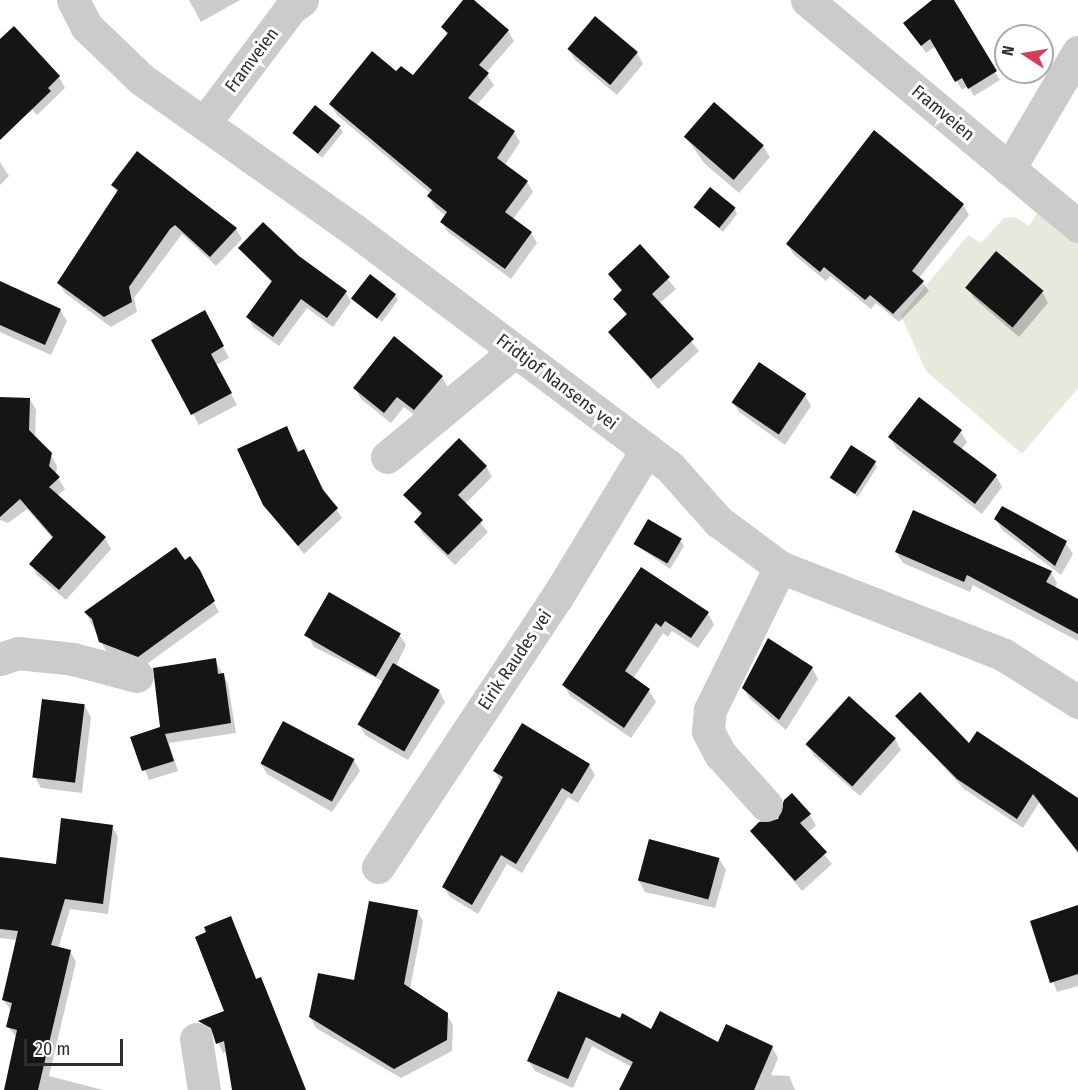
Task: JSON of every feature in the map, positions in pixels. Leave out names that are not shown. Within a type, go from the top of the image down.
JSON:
[{"type":"street","name":"Fridtjof Nansens vei","points":[[74,0],[86,26],[133,71],[647,449],[670,467],[718,521],[780,567],[1004,655],[1078,702]]},
{"type":"street","name":"Framveien","points":[[205,122],[290,9],[302,0]]},
{"type":"street","name":"Framveien","points":[[807,0],[1078,226]]},
{"type":"street","points":[[1009,169],[1078,52]]},
{"type":"street","points":[[387,457],[515,351]]},
{"type":"street","name":"Eirik Raudes vei","points":[[378,867],[557,597],[647,449]]},
{"type":"street","points":[[766,805],[720,754],[708,731],[710,710],[780,567]]},
{"type":"street","points":[[0,659],[18,653],[73,659],[137,676]]},
{"type":"street","points":[[196,1039],[204,1090]]},
{"type":"shaded area","points":[[1040,209],[1078,241],[1078,388],[1022,454],[926,371],[901,316],[968,235],[981,243],[1004,218],[1015,217],[1029,226]]},
{"type":"building","points":[[463,0],[474,0],[509,30],[479,65],[489,73],[468,98],[515,131],[497,158],[528,181],[505,212],[532,232],[505,269],[440,222],[447,212],[427,196],[432,190],[329,104],[372,51],[396,71],[401,66],[413,75],[448,33],[441,27]]},
{"type":"building","points":[[932,0],[954,0],[994,66],[994,73],[968,89],[962,78],[955,82],[930,39],[921,46],[903,23]]},
{"type":"building","points":[[595,16],[638,52],[610,85],[567,49]]},
{"type":"building","points":[[14,26],[60,76],[48,88],[51,91],[0,140],[0,39]]},
{"type":"building","points":[[714,102],[764,145],[734,180],[684,137]]},
{"type":"building","points":[[315,105],[341,126],[318,154],[292,133]]},
{"type":"building","points":[[874,130],[964,204],[912,271],[924,281],[893,314],[870,295],[865,300],[824,267],[820,272],[786,244]]},
{"type":"building","points":[[137,151],[237,228],[210,257],[175,225],[129,287],[132,302],[104,317],[57,283],[118,190],[111,185]]},
{"type":"building","points":[[710,187],[736,208],[719,228],[694,207]]},
{"type":"building","points":[[263,222],[299,256],[347,291],[327,318],[301,299],[273,337],[246,317],[272,281],[238,248]]},
{"type":"building","points":[[640,244],[670,277],[652,294],[694,339],[651,379],[608,332],[627,314],[613,299],[622,290],[608,274]]},
{"type":"building","points":[[996,251],[1043,291],[1013,328],[965,288]]},
{"type":"building","points":[[370,274],[396,294],[377,319],[351,298]]},
{"type":"building","points":[[0,281],[61,309],[45,345],[0,325]]},
{"type":"building","points":[[205,310],[224,346],[211,354],[232,393],[191,415],[151,340]]},
{"type":"building","points":[[394,336],[443,376],[414,410],[397,397],[384,413],[353,388]]},
{"type":"building","points":[[759,362],[806,394],[779,434],[732,403]]},
{"type":"building","points":[[0,397],[30,398],[29,430],[52,453],[49,466],[60,477],[49,487],[106,537],[59,590],[29,564],[53,537],[20,499],[0,517]]},
{"type":"building","points":[[919,397],[962,430],[953,442],[997,475],[975,504],[888,437]]},
{"type":"building","points":[[287,426],[298,452],[304,449],[323,490],[338,508],[298,546],[263,505],[237,449]]},
{"type":"building","points":[[459,438],[487,466],[458,495],[483,520],[448,555],[414,522],[422,513],[403,495]]},
{"type":"building","points":[[851,445],[876,461],[855,494],[830,478]]},
{"type":"building","points":[[1002,506],[1067,541],[1055,566],[994,519]]},
{"type":"building","points":[[913,510],[1052,571],[1046,582],[1078,599],[1078,634],[967,575],[964,582],[895,552]]},
{"type":"building","points":[[648,519],[682,538],[667,564],[634,544]]},
{"type":"building","points":[[176,547],[185,560],[190,556],[200,570],[215,601],[138,657],[99,642],[92,619],[84,612]]},
{"type":"building","points":[[641,567],[709,612],[691,638],[665,621],[661,627],[656,623],[625,671],[650,689],[624,728],[562,685]]},
{"type":"building","points":[[329,592],[401,634],[376,677],[304,635]]},
{"type":"building","points":[[768,638],[813,667],[779,720],[742,688]]},
{"type":"building","points":[[216,658],[218,674],[224,673],[231,723],[165,734],[174,761],[142,771],[130,737],[160,727],[153,668]]},
{"type":"building","points":[[393,663],[440,690],[404,751],[358,724]]},
{"type":"building","points":[[920,692],[969,743],[977,731],[1078,798],[1078,852],[1033,794],[1017,819],[957,779],[895,716]]},
{"type":"building","points":[[849,696],[896,738],[852,786],[806,744]]},
{"type":"building","points":[[42,699],[85,704],[75,783],[32,777]]},
{"type":"building","points":[[283,721],[355,759],[332,801],[260,763]]},
{"type":"building","points":[[522,723],[590,764],[572,794],[562,788],[516,864],[501,855],[472,905],[442,887],[503,777],[493,771]]},
{"type":"building","points":[[792,793],[811,814],[800,823],[827,852],[795,881],[750,831],[759,822],[778,819],[784,800]]},
{"type":"building","points":[[61,818],[113,825],[103,904],[65,899],[51,945],[71,950],[38,1090],[4,1090],[17,1030],[6,1027],[12,1003],[2,1000],[18,931],[0,929],[0,857],[56,864]]},
{"type":"building","points":[[649,839],[720,858],[708,899],[638,881]]},
{"type":"building","points":[[369,901],[418,910],[404,984],[448,1013],[447,1040],[394,1069],[309,1017],[318,973],[354,980]]},
{"type":"building","points":[[1078,905],[1078,974],[1050,983],[1030,921]]},
{"type":"building","points":[[231,916],[256,979],[261,977],[306,1090],[232,1090],[224,1041],[216,1044],[211,1028],[198,1021],[224,1011],[195,937],[206,932],[204,927]]},
{"type":"building","points":[[558,991],[620,1018],[622,1013],[651,1029],[660,1011],[718,1042],[726,1024],[773,1046],[754,1090],[619,1090],[633,1062],[586,1037],[568,1079],[527,1061]]}]
